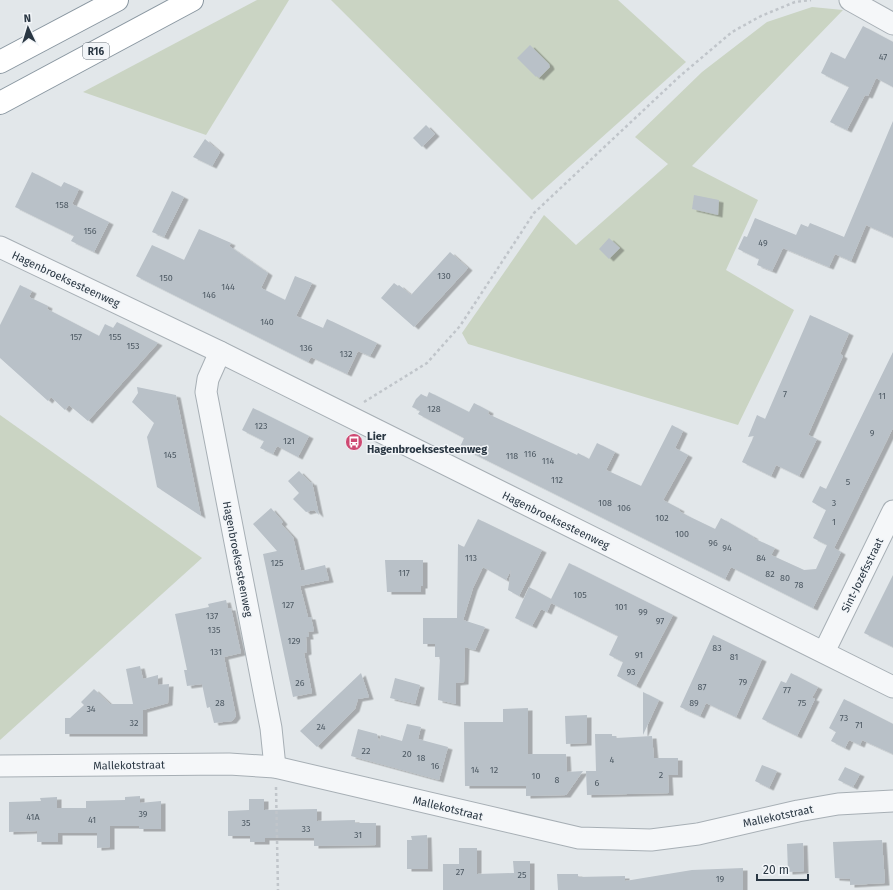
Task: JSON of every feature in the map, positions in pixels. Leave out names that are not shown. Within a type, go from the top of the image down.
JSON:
[{"type":"highway","points":[[0,62],[117,0]]},
{"type":"highway","name":"R16","points":[[0,103],[192,0]]},
{"type":"street","points":[[850,0],[893,24]]},
{"type":"street","name":"Hagenbroeksesteenweg","points":[[0,247],[220,352],[344,414],[827,645],[893,687]]},
{"type":"street","name":"Hagenbroeksesteenweg","points":[[220,352],[208,379],[206,392],[272,728],[275,767]]},
{"type":"street","name":"Sint-Jozefsstraat","points":[[827,645],[893,511]]},
{"type":"street","name":"Mallekotstraat","points":[[0,766],[229,764],[275,767],[579,838],[650,840],[698,834],[804,810],[838,804],[893,801]]},
{"type":"path","points":[[344,414],[427,363],[460,326],[534,213],[680,76],[732,32],[761,16],[795,2],[811,0]]},
{"type":"path","points":[[275,767],[278,890]]},
{"type":"green space","points":[[257,0],[289,0],[206,135],[83,92]]},
{"type":"green space","points":[[331,0],[618,0],[686,62],[532,200]]},
{"type":"green space","points":[[812,7],[843,10],[692,166],[758,200],[726,270],[794,310],[738,425],[468,344],[462,333],[544,215],[576,245],[668,164],[635,137],[702,72],[767,22]]},
{"type":"green space","points":[[0,415],[202,558],[0,740]]},
{"type":"building","points":[[863,26],[893,42],[893,87],[876,78],[868,96],[865,95],[847,130],[830,122],[849,87],[821,73],[831,52],[845,59]]},
{"type":"building","points":[[530,45],[549,64],[550,67],[539,78],[537,76],[536,77],[517,58]]},
{"type":"building","points":[[893,121],[893,237],[866,225],[851,261],[835,254],[829,267],[783,248],[772,271],[757,265],[759,259],[738,249],[744,236],[747,237],[755,218],[796,235],[801,224],[808,227],[810,223],[844,237]]},
{"type":"building","points":[[426,125],[435,134],[422,147],[413,138]]},
{"type":"building","points":[[205,139],[220,152],[212,166],[193,157]]},
{"type":"building","points":[[32,172],[61,187],[64,182],[79,189],[72,204],[109,222],[94,252],[71,241],[74,236],[15,207]]},
{"type":"building","points":[[172,191],[184,197],[164,237],[152,232]]},
{"type":"building","points":[[694,195],[719,200],[718,215],[692,209]]},
{"type":"building","points":[[199,229],[231,243],[229,246],[268,273],[261,288],[285,300],[295,276],[312,283],[296,316],[323,328],[327,319],[377,343],[370,356],[358,351],[347,374],[311,357],[308,362],[136,276],[152,245],[184,260]]},
{"type":"building","points":[[609,238],[620,248],[609,259],[599,249]]},
{"type":"building","points":[[450,252],[468,268],[414,327],[381,298],[394,283],[398,286],[399,285],[411,295]]},
{"type":"building","points":[[20,285],[32,291],[29,297],[48,306],[47,309],[99,336],[105,324],[113,328],[117,322],[158,343],[88,421],[69,405],[65,410],[51,397],[48,401],[0,358],[0,325]]},
{"type":"building","points":[[810,315],[849,333],[840,354],[843,356],[808,435],[817,439],[799,476],[776,465],[771,476],[742,462],[754,436],[748,437],[757,415],[765,419]]},
{"type":"building","points":[[893,352],[893,428],[834,548],[841,552],[813,608],[731,567],[725,579],[460,447],[464,438],[418,414],[420,411],[412,407],[416,399],[421,394],[427,397],[429,392],[469,412],[474,403],[489,411],[488,414],[577,455],[578,453],[589,459],[597,443],[615,452],[606,470],[641,486],[672,425],[683,431],[675,448],[688,455],[663,500],[680,509],[679,511],[715,529],[721,518],[754,537],[753,538],[775,548],[771,555],[804,570],[816,569],[827,545],[813,538],[826,510],[812,502],[820,486],[826,489]]},
{"type":"building","points":[[137,387],[176,395],[201,516],[157,487],[147,437],[154,423],[132,402],[138,393]]},
{"type":"building","points":[[253,408],[309,436],[298,457],[277,446],[273,454],[260,448],[264,441],[242,430]]},
{"type":"building","points":[[299,471],[311,483],[312,482],[319,515],[314,510],[306,512],[293,499],[299,493],[288,481]]},
{"type":"building","points":[[271,508],[283,522],[281,524],[293,537],[301,571],[325,565],[329,580],[300,586],[308,617],[311,617],[314,631],[308,632],[309,637],[306,637],[307,652],[304,653],[312,693],[293,697],[263,554],[277,551],[253,524]]},
{"type":"building","points":[[478,519],[542,550],[519,596],[508,590],[511,570],[506,580],[483,567],[473,588],[463,620],[485,627],[475,650],[465,647],[464,682],[456,683],[456,704],[438,700],[440,657],[435,657],[435,644],[423,644],[423,618],[457,618],[458,544],[464,547]]},
{"type":"building","points":[[385,560],[423,560],[423,586],[421,586],[421,592],[387,592]]},
{"type":"building","points":[[569,563],[673,615],[636,686],[617,676],[623,662],[609,655],[618,636],[551,603],[547,612],[541,609],[532,626],[515,618],[529,587],[551,599]]},
{"type":"building","points":[[893,575],[893,647],[864,633]]},
{"type":"building","points":[[226,600],[228,608],[231,608],[241,653],[224,657],[236,716],[232,721],[214,723],[210,707],[207,708],[202,684],[187,686],[184,670],[187,670],[175,614],[209,607],[208,604]]},
{"type":"building","points":[[713,635],[762,659],[736,717],[706,703],[700,716],[680,707]]},
{"type":"building","points":[[140,666],[143,679],[158,675],[158,685],[169,684],[168,703],[143,710],[143,734],[65,734],[65,718],[70,718],[84,705],[81,702],[94,689],[110,704],[133,704],[126,669]]},
{"type":"building","points":[[361,673],[369,697],[358,699],[355,709],[317,747],[300,731]]},
{"type":"building","points":[[791,673],[818,687],[812,698],[815,699],[797,736],[762,719],[781,681],[786,683]]},
{"type":"building","points":[[395,678],[420,685],[415,704],[390,698]]},
{"type":"building","points":[[643,692],[659,700],[643,735]]},
{"type":"building","points":[[844,699],[893,724],[893,754],[862,740],[860,745],[849,740],[845,748],[831,741],[836,732],[829,728]]},
{"type":"building","points":[[528,708],[528,754],[566,754],[567,772],[583,771],[566,795],[526,796],[526,786],[465,786],[464,722],[503,722],[503,709]]},
{"type":"building","points":[[587,715],[587,743],[566,744],[565,716]]},
{"type":"building","points":[[407,724],[421,727],[418,739],[448,747],[439,780],[351,756],[358,729],[377,734],[379,742],[381,735],[402,741]]},
{"type":"building","points":[[595,734],[612,734],[612,736],[616,736],[616,738],[652,736],[654,758],[678,758],[678,775],[668,775],[669,793],[587,795],[586,771],[596,771]]},
{"type":"building","points":[[762,765],[777,771],[769,788],[755,781]]},
{"type":"building","points":[[845,767],[860,774],[853,787],[838,780]]},
{"type":"building","points":[[140,796],[140,803],[161,801],[161,829],[139,829],[139,826],[110,826],[110,847],[97,848],[97,833],[58,833],[58,842],[37,842],[37,831],[9,832],[9,802],[41,801],[40,798],[57,797],[57,808],[86,808],[86,801],[125,800],[125,797]]},
{"type":"building","points":[[249,799],[264,799],[264,810],[317,809],[317,821],[355,820],[355,823],[376,823],[376,845],[314,846],[314,838],[265,838],[265,842],[250,842],[250,836],[228,836],[228,811],[249,810]]},
{"type":"building","points":[[427,835],[428,869],[407,869],[407,840],[412,840],[411,836]]},
{"type":"building","points":[[882,840],[885,883],[850,885],[850,879],[835,878],[833,842]]},
{"type":"building","points":[[803,843],[804,871],[788,872],[787,844]]},
{"type":"building","points":[[459,848],[477,848],[477,874],[514,873],[513,861],[530,861],[530,890],[443,890],[443,864],[459,864]]},
{"type":"building","points":[[743,868],[743,890],[558,890],[557,874],[578,874],[578,877],[625,876],[625,881],[692,870]]},
{"type":"place","name":"Lier Hagenbroeksesteenweg","points":[[354,442]]}]
